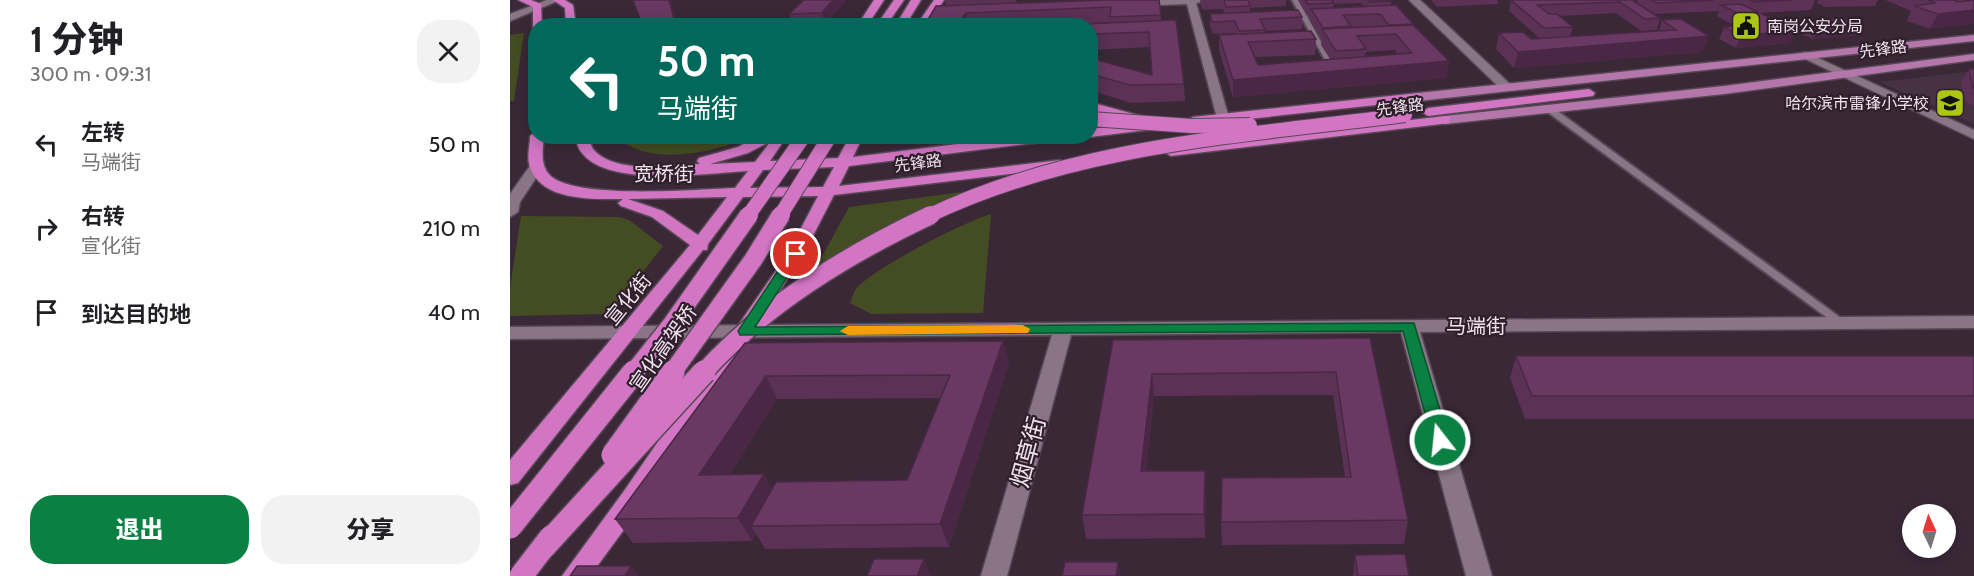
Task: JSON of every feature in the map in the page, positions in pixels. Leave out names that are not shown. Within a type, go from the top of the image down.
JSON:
[{"type":"highway","points":[[523,0],[537,6],[537,18]]},
{"type":"highway","points":[[556,0],[570,7],[571,18]]},
{"type":"highway","points":[[867,18],[879,0]]},
{"type":"highway","points":[[886,18],[899,0]]},
{"type":"highway","points":[[905,18],[915,0]]},
{"type":"highway","points":[[930,18],[936,13],[939,0]]},
{"type":"highway","points":[[892,9],[893,18]]},
{"type":"highway","points":[[544,547],[731,345],[782,303],[821,276],[905,227],[993,189],[1089,161],[1174,146],[1589,93]]},
{"type":"highway","name":"先锋路","points":[[1098,132],[1418,97]]},
{"type":"highway","points":[[1098,108],[1130,118],[1177,123]]},
{"type":"highway","points":[[1098,120],[1222,126],[1405,115]]},
{"type":"highway","name":"先锋路","points":[[831,191],[1445,120]]},
{"type":"highway","points":[[537,144],[537,166]]},
{"type":"highway","name":"宽桥街","points":[[584,144],[588,152],[600,160],[625,169],[648,171],[844,162]]},
{"type":"highway","points":[[625,169],[701,162],[743,150],[754,144]]},
{"type":"highway","name":"宣化街","points":[[510,476],[632,333],[701,246],[775,144]]},
{"type":"highway","name":"宣化高架桥","points":[[510,527],[672,324],[798,144]]},
{"type":"highway","name":"宣化高架桥","points":[[521,576],[663,388],[727,297],[825,144]]},
{"type":"highway","points":[[575,576],[633,498],[796,254],[831,191],[853,144]]},
{"type":"highway","name":"先锋路","points":[[844,162],[993,144]]},
{"type":"highway","name":"宽桥街","points":[[537,166],[553,185],[567,191],[589,195],[831,191]]},
{"type":"highway","points":[[589,195],[648,208],[679,226],[701,246]]},
{"type":"main road","name":"先锋路","points":[[1418,97],[1974,38]]},
{"type":"main road","name":"先锋路","points":[[1445,120],[1724,90],[1839,73],[1974,57]]},
{"type":"main road","points":[[1589,93],[1839,73]]},
{"type":"street","points":[[510,18],[556,0]]},
{"type":"street","points":[[1191,0],[1222,118]]},
{"type":"street","points":[[1126,3],[1204,0]]},
{"type":"street","points":[[1414,0],[1506,87]]},
{"type":"street","points":[[1805,56],[1974,135]]},
{"type":"street","points":[[510,212],[512,202],[537,166]]},
{"type":"street","name":"马端街","points":[[510,333],[1974,322]]},
{"type":"street","points":[[1408,326],[1479,576]]},
{"type":"street","name":"烟草街","points":[[994,576],[1062,329]]},
{"type":"lane","points":[[1295,0],[1334,69]]},
{"type":"lane","points":[[1549,109],[1841,323]]},
{"type":"shaded area","name":"哈尔滨市雷锋小学校","points":[[1974,71],[1974,124],[1879,82]]},
{"type":"green space","points":[[524,33],[514,101],[510,101],[510,35]]},
{"type":"green space","points":[[627,144],[731,144],[681,154],[645,152]]},
{"type":"green space","points":[[984,189],[813,273],[849,207]]},
{"type":"green space","points":[[991,214],[983,313],[871,314],[850,303],[855,290],[864,281],[898,259],[940,236]]},
{"type":"green space","points":[[521,216],[619,217],[629,220],[663,246],[614,309],[605,314],[510,316],[510,288]]},
{"type":"building","points":[[633,0],[669,0],[674,18],[640,18]]},
{"type":"building","points":[[804,0],[833,0],[822,13],[789,14]]},
{"type":"building","points":[[1159,0],[1161,15],[1110,17],[1111,7],[966,13],[962,18],[929,18],[936,6]]},
{"type":"building","points":[[1224,0],[1248,0],[1250,6],[1226,7]]},
{"type":"building","points":[[1305,0],[1332,0],[1334,3],[1308,4]]},
{"type":"building","points":[[1369,0],[1391,0],[1392,1],[1370,2]]},
{"type":"building","points":[[1511,0],[1632,0],[1660,18],[1645,19],[1620,2],[1537,5],[1549,14],[1557,14],[1573,27],[1544,28]]},
{"type":"building","points":[[1652,0],[1714,0],[1656,3]]},
{"type":"building","points":[[1750,0],[1792,0],[1753,2]]},
{"type":"building","points":[[1928,0],[1958,2],[1974,0],[1974,10],[1938,14],[1914,6],[1935,3]]},
{"type":"building","points":[[1741,4],[1795,30],[1741,36],[1724,27],[1757,23],[1721,5]]},
{"type":"building","points":[[1396,5],[1413,24],[1389,25],[1380,14],[1343,15],[1351,26],[1323,28],[1311,9]]},
{"type":"building","points":[[1298,10],[1302,17],[1260,19],[1265,30],[1239,31],[1235,21],[1212,22],[1210,14]]},
{"type":"building","points":[[1840,18],[1862,27],[1817,31],[1796,22]]},
{"type":"building","points":[[1681,19],[1709,36],[1518,52],[1499,33],[1523,32],[1531,39],[1676,30],[1662,20]]},
{"type":"building","points":[[1176,20],[1184,84],[1130,85],[1098,76],[1098,60],[1152,75],[1149,32],[1098,34],[1098,23]]},
{"type":"building","points":[[1413,25],[1449,61],[1233,80],[1219,35],[1311,31],[1316,39],[1248,42],[1258,65],[1412,53],[1396,34],[1357,36],[1366,49],[1336,51],[1322,29]]},
{"type":"building","points":[[1969,69],[1974,69],[1974,89],[1973,88]]},
{"type":"building","points":[[1370,338],[1408,520],[1221,522],[1222,478],[1351,477],[1336,372],[1152,374],[1141,471],[1205,471],[1204,514],[1082,515],[1113,340]]},
{"type":"building","points":[[1003,341],[940,524],[751,526],[776,482],[907,480],[950,375],[766,376],[699,475],[764,474],[738,518],[615,519],[745,343]]},
{"type":"building","points":[[1516,356],[1974,356],[1974,396],[1532,396]]},
{"type":"building","points":[[1405,554],[1409,576],[1358,576],[1355,555]]},
{"type":"building","points":[[874,559],[924,559],[917,576],[867,576]]},
{"type":"building","points":[[1065,562],[1118,562],[1116,576],[1062,576]]},
{"type":"building","points":[[577,566],[631,566],[625,576],[570,576]]},
{"type":"slow traffic","points":[[848,331],[1023,329]]},
{"type":"place","name":"南岗公安分局","points":[[1746,26]]},
{"type":"place","name":"哈尔滨市雷锋小学校","points":[[1950,103]]},
{"type":"route","points":[[796,254],[745,331],[1408,326],[1440,440]]}]
